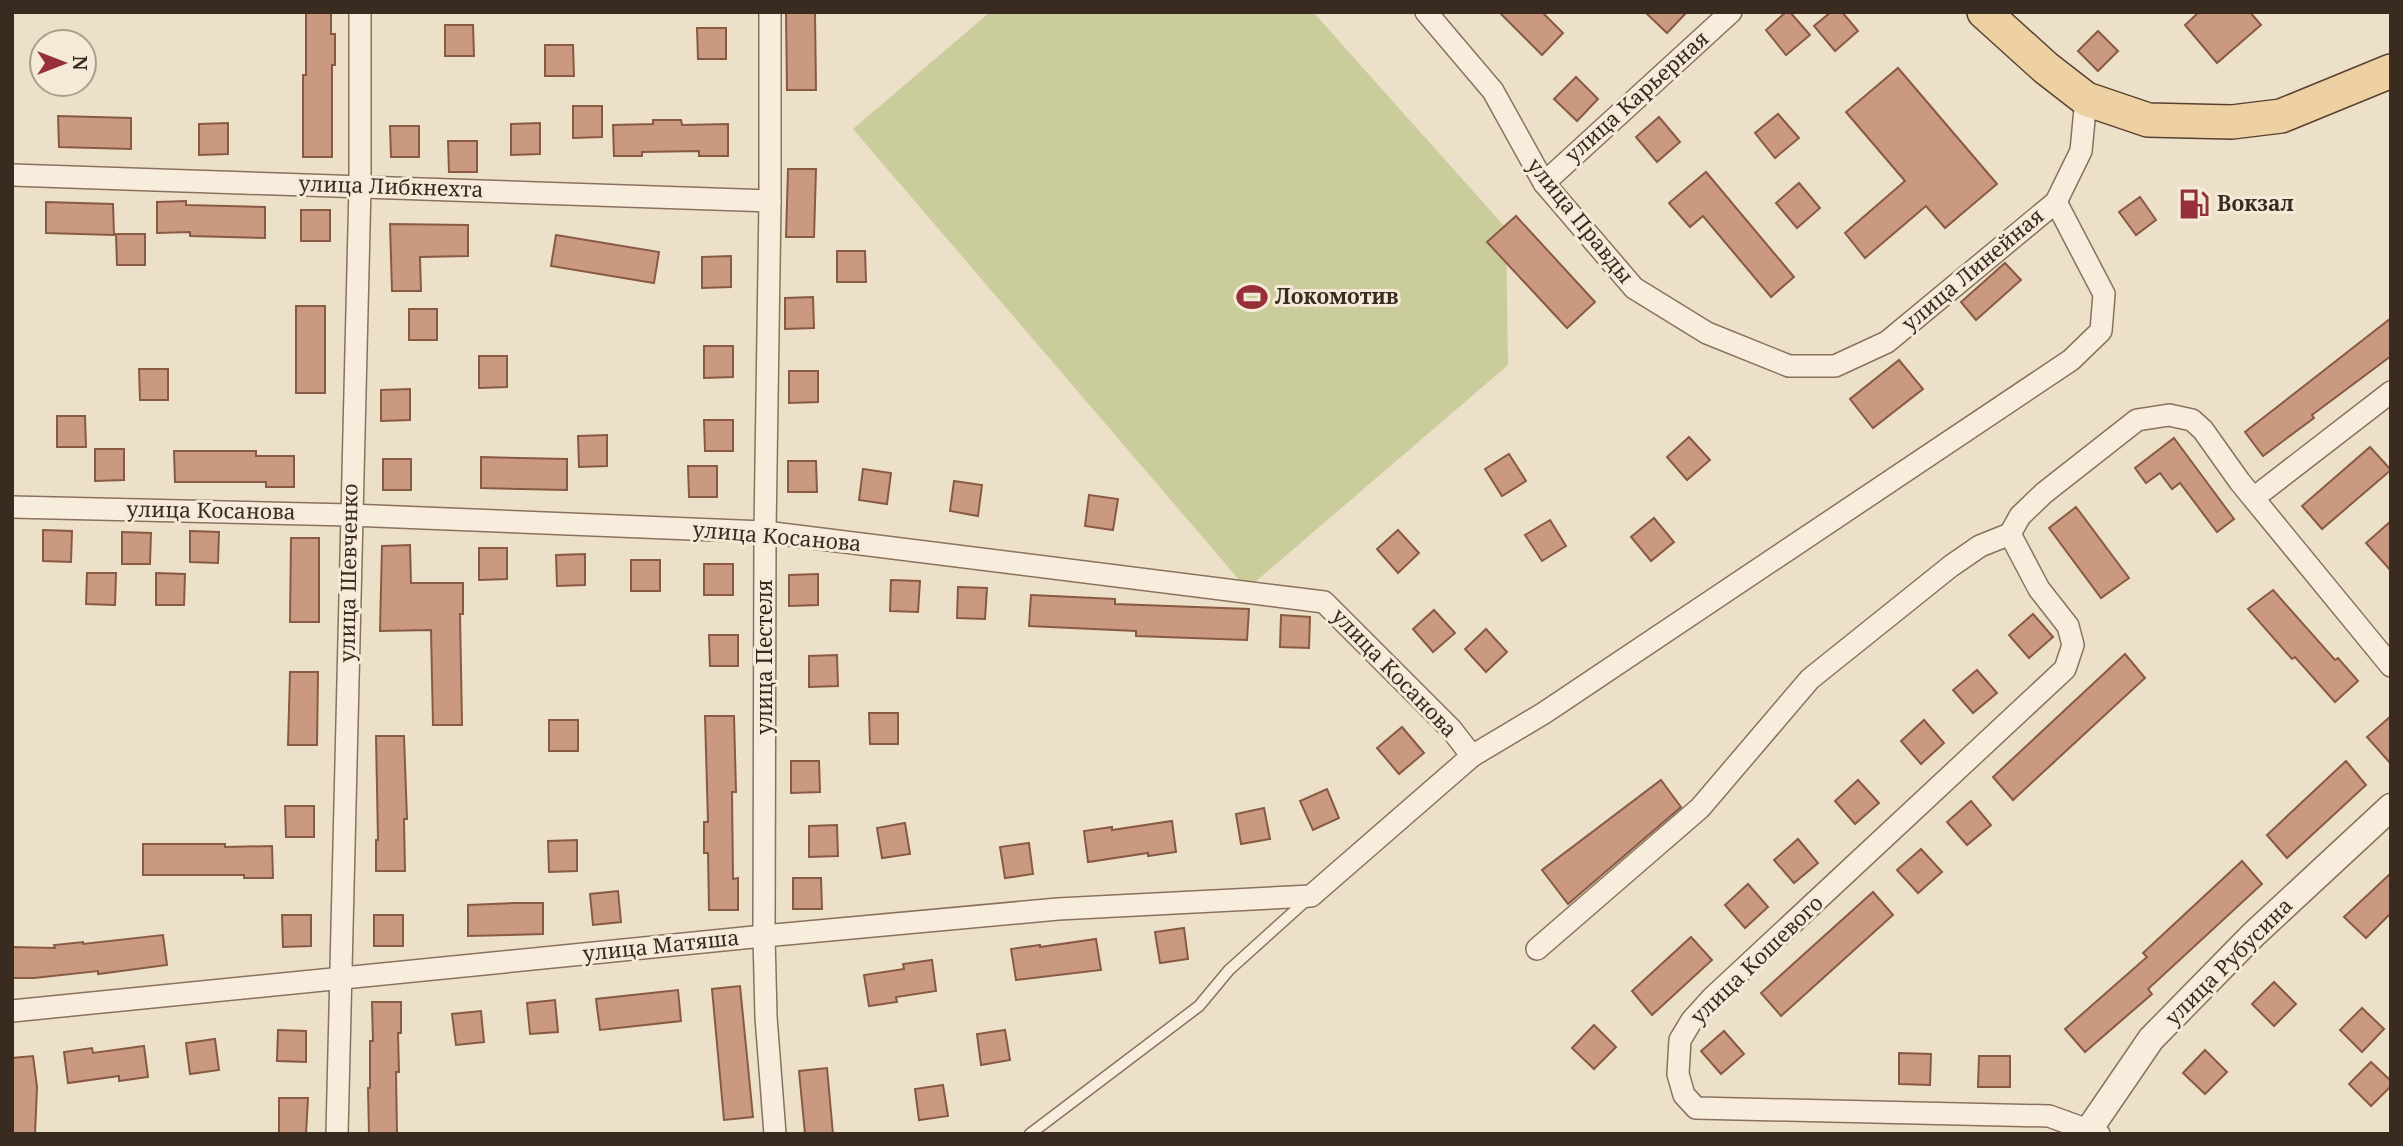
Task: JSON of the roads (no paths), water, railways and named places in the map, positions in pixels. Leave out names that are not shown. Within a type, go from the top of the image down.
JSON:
[{"type":"main road","points":[[1984,12],[2046,68],[2086,99],[2148,120],[2232,122],[2281,116],[2391,71]]},
{"type":"street","name":"улица Шевченко","points":[[337,1134],[360,186],[360,12]]},
{"type":"street","name":"улица Пестеля","points":[[770,12],[764,936],[766,1017],[775,1134]]},
{"type":"street","name":"улица Правды","points":[[1426,12],[1493,91],[1544,183],[1634,288],[1707,333],[1789,366]]},
{"type":"street","name":"улица Карьерная","points":[[1544,183],[1731,12]]},
{"type":"street","name":"улица Линейная","points":[[1789,366],[1835,366],[1887,342],[2056,202],[2081,151],[2086,99]]},
{"type":"street","name":"улица Либкнехта","points":[[12,175],[770,201]]},
{"type":"street","points":[[1311,896],[1472,756],[1544,713],[2071,360],[2101,331],[2104,294],[2056,202]]},
{"type":"street","points":[[2255,497],[2391,391]]},
{"type":"street","points":[[1537,949],[1700,808],[1810,679],[1951,566],[1980,546],[2010,534],[2020,516],[2044,493],[2137,419],[2169,415],[2192,419],[2240,482],[2391,666]]},
{"type":"street","name":"улица Косанова","points":[[12,507],[350,515],[765,531],[1324,602],[1451,729],[1472,756]]},
{"type":"street","name":"улица Кошевого","points":[[2010,534],[2039,589],[2068,626],[2073,645],[2065,669],[1712,998],[1692,1020],[1680,1040],[1678,1074],[1684,1095],[1696,1108],[2049,1116],[2091,1132]]},
{"type":"street","name":"улица Рубусина","points":[[2091,1132],[2151,1040],[2253,935],[2391,807]]},
{"type":"street","name":"улица Матяша","points":[[12,1011],[1058,909],[1311,896]]},
{"type":"lane","points":[[1030,1134],[1199,1006],[1229,970],[1311,896]]},
{"type":"place","name":"Вокзал","points":[[2194,204]]},
{"type":"place","name":"Локомотив","points":[[1252,297]]}]
